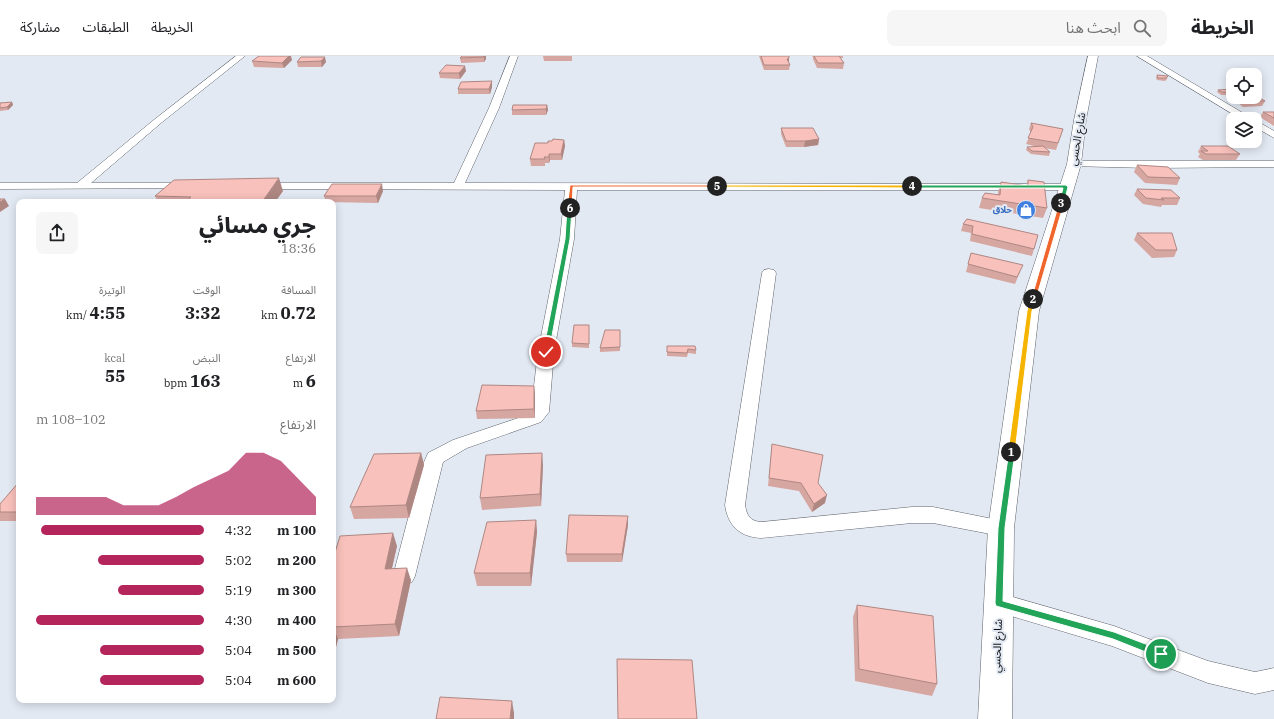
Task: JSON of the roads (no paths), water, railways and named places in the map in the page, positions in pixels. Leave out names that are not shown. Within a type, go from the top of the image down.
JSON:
[{"type":"street","points":[[80,186],[158,121],[241,56]]},
{"type":"street","points":[[458,186],[494,108],[514,56]]},
{"type":"street","name":"شارع الحسي","points":[[995,719],[1002,528],[1029,311],[1074,164],[1080,120],[1094,56]]},
{"type":"street","points":[[1141,56],[1236,112]]},
{"type":"street","points":[[1262,127],[1274,135]]},
{"type":"street","points":[[1074,164],[1274,164]]},
{"type":"street","points":[[0,186],[198,186]]},
{"type":"street","points":[[246,186],[1066,187]]},
{"type":"street","points":[[404,576],[435,458],[460,444],[535,418],[540,412],[546,352],[567,239],[571,186]]},
{"type":"street","points":[[769,273],[735,505],[737,518],[740,523],[752,530],[761,530],[912,515],[933,515],[1002,528]]},
{"type":"street","points":[[999,603],[1114,636],[1208,672],[1255,683],[1274,679]]},
{"type":"place","name":"حلاق","points":[[1026,210]]}]
